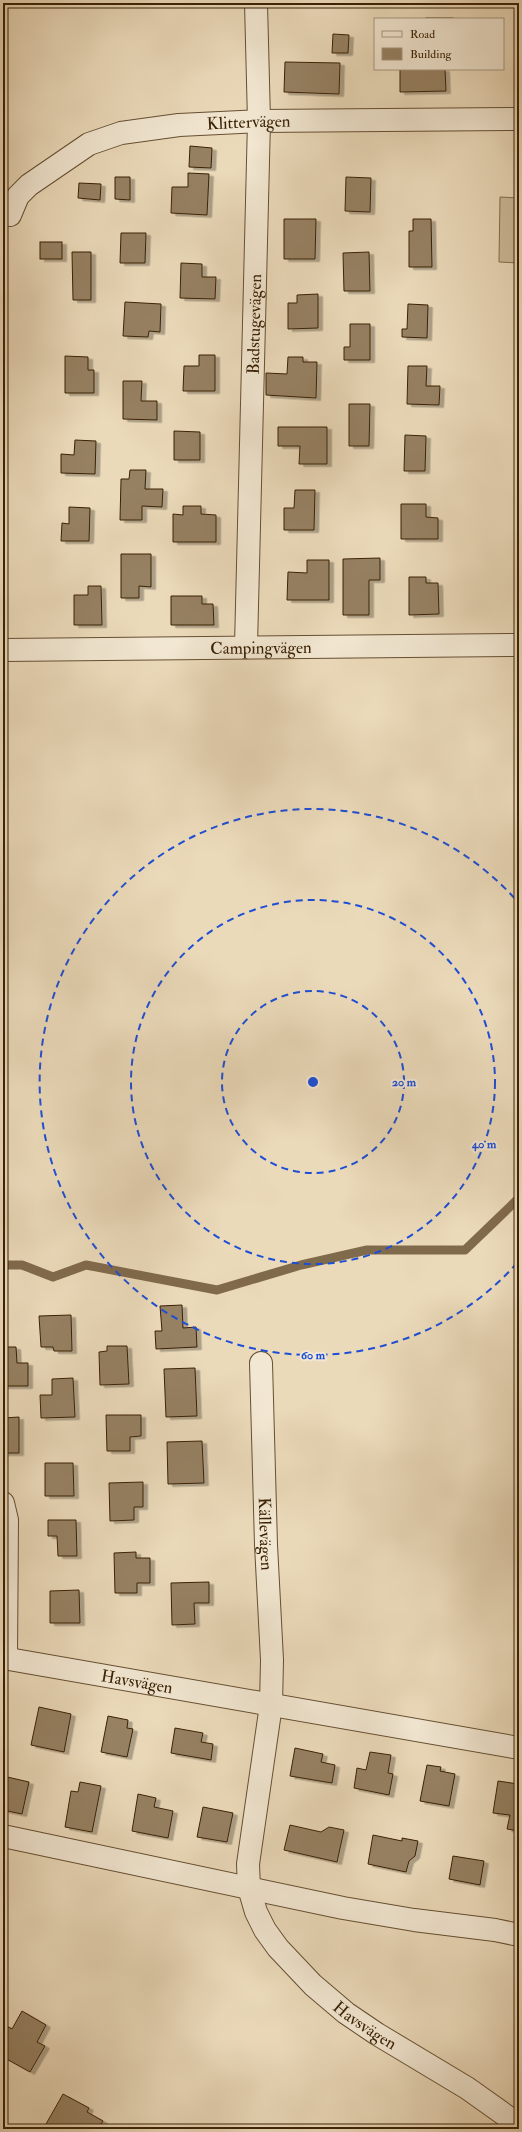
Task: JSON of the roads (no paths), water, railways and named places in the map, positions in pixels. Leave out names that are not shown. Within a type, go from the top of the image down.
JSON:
[{"type":"street","name":"Badstugevägen","points":[[246,646],[259,121],[256,3]]},
{"type":"street","name":"Klittervägen","points":[[10,214],[18,196],[29,185],[89,144],[121,133],[178,125],[259,121],[519,119]]},
{"type":"street","name":"Campingvägen","points":[[3,650],[519,644]]},
{"type":"street","name":"Källevägen","points":[[261,1362],[266,1545],[272,1660],[271,1705]]},
{"type":"street","points":[[3,1503],[7,1520],[5,1658]]},
{"type":"street","name":"Havsvägen","points":[[5,1658],[519,1748]]},
{"type":"street","name":"Havsvägen","points":[[271,1705],[248,1864],[250,1888],[256,1912],[265,1930],[278,1948],[313,1985],[346,2013],[377,2034],[467,2088],[519,2125]]},
{"type":"street","points":[[3,1836],[350,1909],[414,1920],[495,1930],[519,1935]]},
{"type":"waterway","points":[[3,1265],[22,1265],[53,1277],[86,1265],[217,1290],[301,1265],[367,1250],[465,1250],[519,1198]]}]
